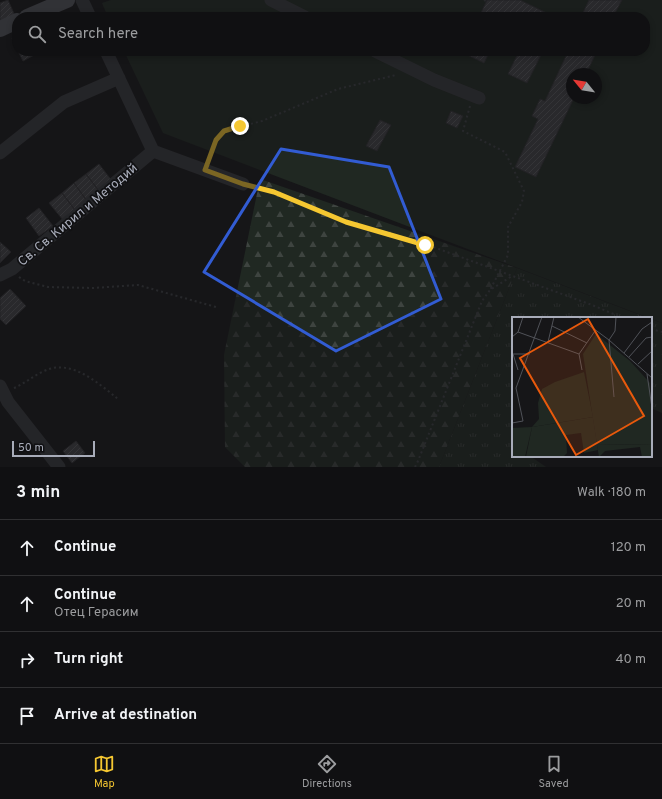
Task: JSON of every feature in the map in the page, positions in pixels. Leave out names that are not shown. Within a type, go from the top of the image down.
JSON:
[{"type":"main road","points":[[34,12],[43,5],[67,0]]},
{"type":"main road","points":[[0,29],[12,23]]},
{"type":"street","points":[[82,0],[88,12]]},
{"type":"street","points":[[271,0],[295,12]]},
{"type":"street","points":[[108,56],[153,151],[243,184]]},
{"type":"street","points":[[385,56],[414,70],[476,96]]},
{"type":"street","points":[[0,153],[64,102],[118,78]]},
{"type":"street","name":"Св. Св. Кирил и Методий","points":[[3,273],[153,151]]},
{"type":"street","points":[[1,387],[4,407],[59,467]]},
{"type":"path","points":[[205,170],[214,145],[224,131],[262,121],[338,89],[414,70]]},
{"type":"path","points":[[416,467],[482,302],[508,255],[508,227],[522,202],[524,191],[505,152],[463,131],[476,96]]},
{"type":"path","points":[[243,184],[274,192],[346,222],[414,240],[498,272],[592,304],[621,317]]},
{"type":"path","points":[[3,273],[17,276],[25,281],[48,287],[93,288],[138,285],[216,307]]},
{"type":"path","points":[[490,290],[512,276]]},
{"type":"path","points":[[652,329],[662,332]]},
{"type":"path","points":[[1,387],[15,387],[45,370],[65,367],[79,372],[99,384],[118,399]]},
{"type":"highlighted area","points":[[281,149],[389,167],[441,299],[336,351],[204,272]]},
{"type":"green space","points":[[111,0],[662,0],[662,323],[652,319],[652,317],[646,317],[163,133],[126,56],[650,56],[650,12],[106,12],[102,3]]},
{"type":"green space","points":[[260,179],[517,268],[439,467],[245,467],[225,447],[224,355]]},
{"type":"green space","points":[[517,268],[645,317],[512,317],[512,457],[531,457],[546,467],[439,467]]},
{"type":"green space","points":[[652,319],[662,323],[662,413],[652,408]]},
{"type":"building","points":[[8,0],[13,12],[12,12],[12,17],[0,23],[0,3]]},
{"type":"building","points":[[487,0],[520,0],[545,12],[481,12]]},
{"type":"building","points":[[589,0],[622,0],[616,12],[583,12]]},
{"type":"building","points":[[20,56],[32,56],[23,61]]},
{"type":"building","points":[[469,56],[488,56],[484,63]]},
{"type":"building","points":[[517,56],[540,56],[527,83],[508,74]]},
{"type":"building","points":[[566,56],[595,56],[589,68],[566,68],[566,104],[571,104],[536,177],[515,167],[538,119],[532,116],[540,99],[545,101]]},
{"type":"building","points":[[451,111],[463,116],[457,128],[446,123]]},
{"type":"building","points":[[380,120],[391,125],[377,151],[366,146]]},
{"type":"building","points":[[99,164],[112,181],[99,191],[86,174]]},
{"type":"building","points":[[86,174],[99,191],[87,201],[74,183]]},
{"type":"building","points":[[74,183],[87,201],[75,210],[62,193]]},
{"type":"building","points":[[62,193],[75,210],[63,220],[49,203]]},
{"type":"building","points":[[39,208],[53,226],[39,236],[26,218]]},
{"type":"building","points":[[0,242],[11,252],[0,263]]},
{"type":"building","points":[[10,289],[26,306],[6,325],[0,319],[0,298]]},
{"type":"building","points":[[76,441],[85,453],[72,463],[63,451]]},
{"type":"route","points":[[240,126],[224,131],[216,140],[205,170],[243,184],[268,189],[346,222],[414,240],[425,245]]}]
